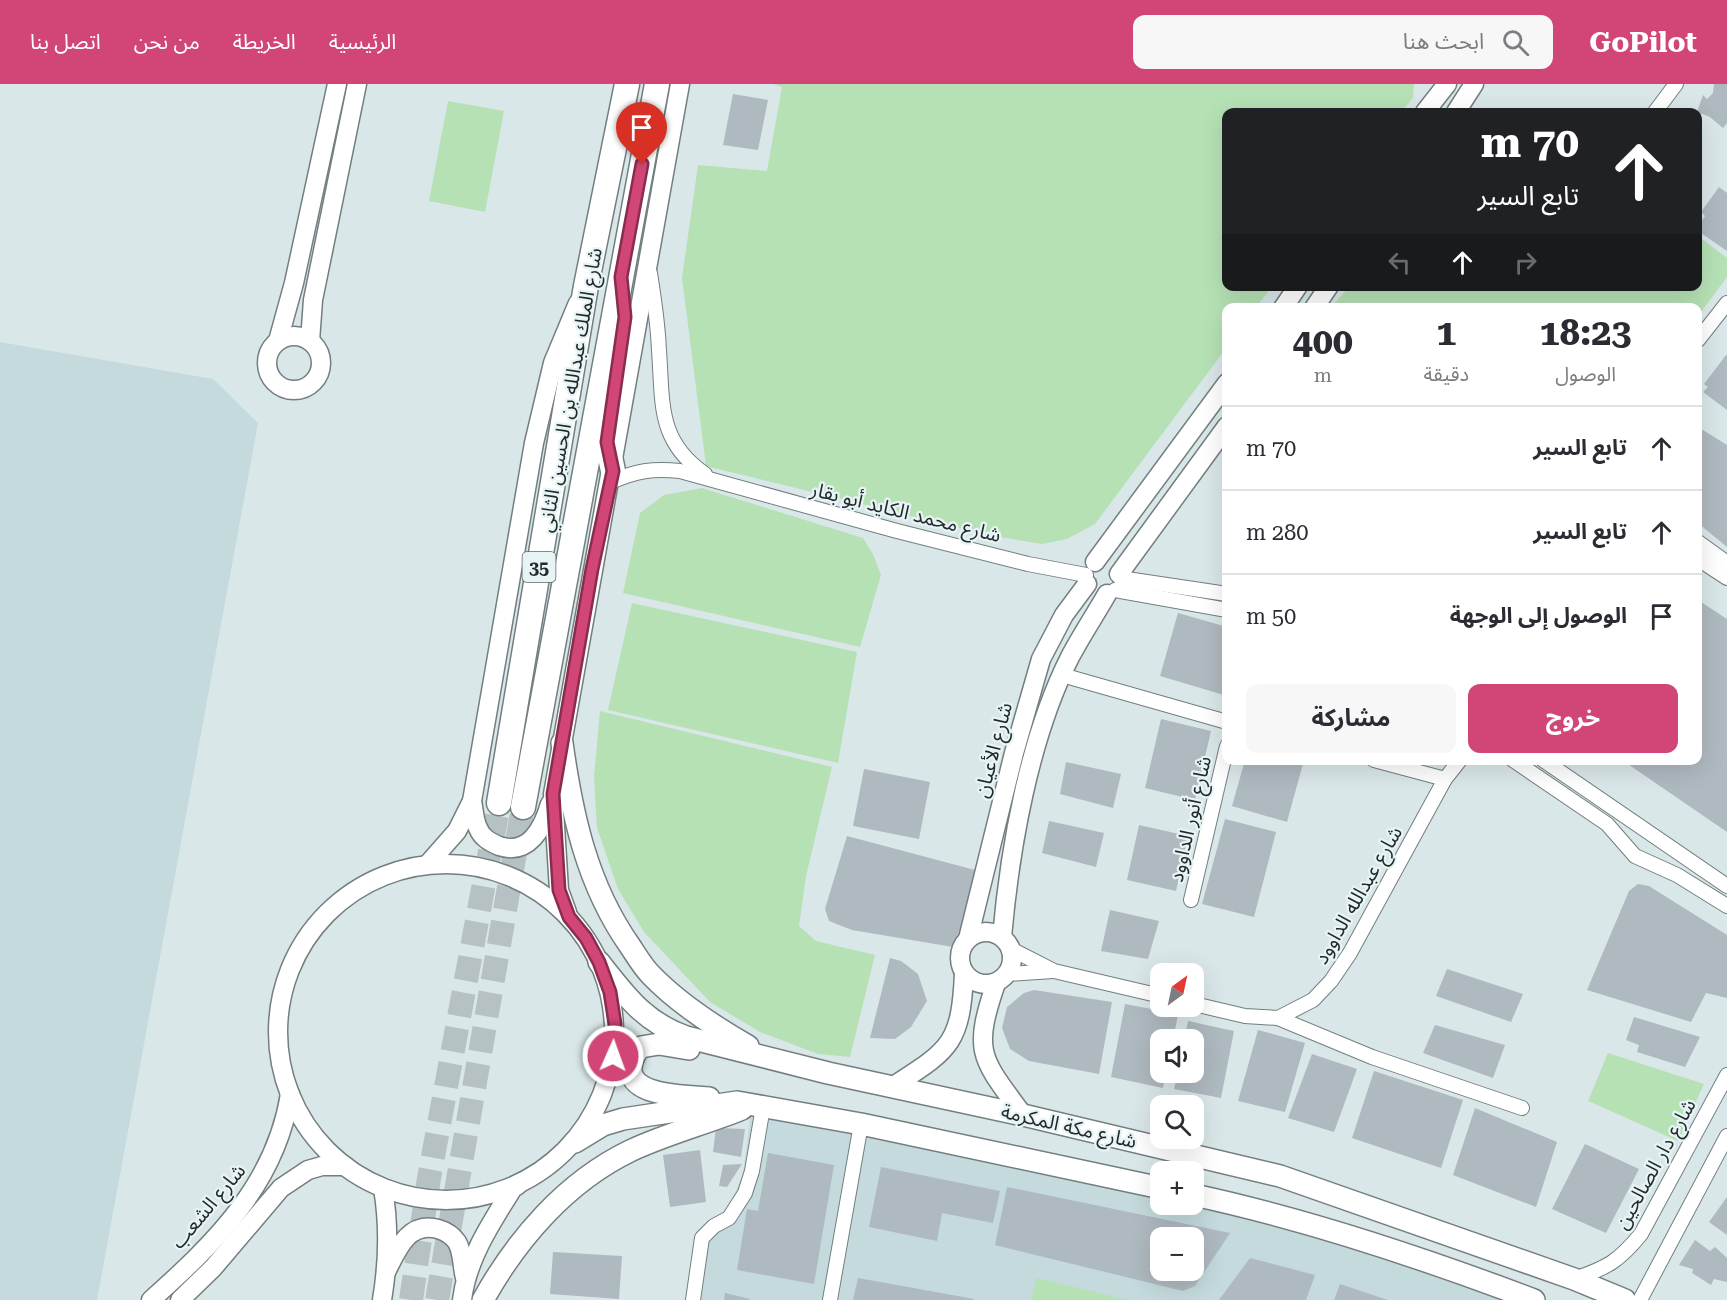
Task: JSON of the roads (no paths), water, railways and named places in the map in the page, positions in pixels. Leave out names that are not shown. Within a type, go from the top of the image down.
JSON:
[{"type":"highway","name":"شارع الملك عبدالله بن الحسين الثاني","points":[[499,802],[586,286],[627,84]]},
{"type":"highway","name":"شارع الملك عبدالله بن الحسين الثاني","points":[[523,807],[657,84]]},
{"type":"highway","points":[[612,477],[607,442],[625,317],[621,277]]},
{"type":"main road","points":[[562,743],[578,832],[595,885],[621,933],[650,975],[686,1006],[725,1033],[766,1056]]},
{"type":"main road","name":"شارع مكة المكرمة","points":[[599,962],[628,1000],[665,1029],[722,1047],[828,1073],[1023,1115],[1280,1176],[1574,1279],[1624,1300]]},
{"type":"main road","points":[[751,1105],[648,1090],[634,1083],[631,1076],[633,1058],[641,1047],[659,1044],[828,1073]]},
{"type":"main road","points":[[483,1300],[514,1251],[544,1216],[584,1178],[630,1151],[751,1105]]},
{"type":"main road","name":"شارع مكة المكرمة","points":[[575,1142],[603,1125],[623,1119],[751,1105],[861,1124],[1150,1186]]},
{"type":"main road","points":[[1204,1197],[1267,1210],[1344,1233],[1534,1300]]},
{"type":"street","points":[[278,341],[294,336],[310,341],[320,354],[320,371],[310,385],[294,390],[279,385],[268,372],[268,355],[278,341],[294,283],[338,84]]},
{"type":"street","points":[[310,341],[313,300],[357,84]]},
{"type":"street","points":[[472,801],[478,829],[484,837],[505,848],[520,847],[531,841],[539,831],[553,794],[592,569],[612,477],[680,84]]},
{"type":"street","points":[[1427,108],[1437,84]]},
{"type":"street","points":[[1428,108],[1447,84]]},
{"type":"street","points":[[1459,108],[1474,84]]},
{"type":"street","points":[[1658,108],[1676,84]]},
{"type":"street","name":"شارع محمد الكايد أبو بقار","points":[[648,266],[657,321],[661,403],[666,426],[681,453],[692,464],[718,480]]},
{"type":"street","points":[[428,864],[457,831],[472,801],[534,443],[553,363],[568,323],[586,286]]},
{"type":"street","points":[[1702,335],[1727,303]]},
{"type":"street","name":"شارع الأعيان","points":[[968,939],[1014,753],[1041,659],[1089,573],[1222,390]]},
{"type":"street","points":[[1023,1115],[993,1074],[982,1049],[982,1028],[1002,979],[1011,966],[1006,943],[1008,869],[1024,796],[1046,715],[1062,675],[1115,584],[1222,433]]},
{"type":"street","name":"شارع محمد الكايد أبو بقار","points":[[612,477],[656,468],[718,480],[886,528],[1028,564],[1089,573]]},
{"type":"street","points":[[1702,545],[1727,562]]},
{"type":"street","points":[[1115,584],[1110,562],[1089,573],[1095,593],[1115,584],[1222,594]]},
{"type":"street","points":[[1702,562],[1727,578]]},
{"type":"street","points":[[1115,584],[1222,609]]},
{"type":"street","points":[[1062,675],[1222,721]]},
{"type":"street","name":"شارع أنور الداوود","points":[[1191,900],[1223,765]]},
{"type":"street","points":[[1393,765],[1445,779]]},
{"type":"street","name":"شارع عبدالله الداوود","points":[[1278,1018],[1313,1000],[1331,981],[1350,953],[1445,779],[1456,765]]},
{"type":"street","points":[[1520,765],[1607,825],[1627,849],[1644,861],[1691,883],[1727,906]]},
{"type":"street","points":[[1550,765],[1727,886]]},
{"type":"street","points":[[553,794],[559,890],[569,917]]},
{"type":"street","points":[[1627,849],[1630,839],[1641,827]]},
{"type":"street","points":[[462,1300],[465,1278],[492,1220],[513,1188],[529,1179],[553,1162],[575,1142],[593,1116],[606,1087],[613,1056],[615,1024],[612,1003],[599,962],[586,938],[569,917],[528,885],[505,874],[480,867],[428,864],[393,872],[354,890],[321,918],[305,938],[284,984],[279,1009],[280,1059],[296,1109],[316,1138],[345,1166],[383,1188],[432,1200],[457,1200],[506,1190],[529,1179]]},
{"type":"street","points":[[892,1087],[939,1057],[949,1043],[957,1028],[963,1002],[964,973],[960,955],[968,939],[984,932],[1054,971],[1150,993]]},
{"type":"street","points":[[964,973],[978,984],[1054,971]]},
{"type":"street","points":[[1204,1006],[1245,1016],[1278,1018],[1372,1057],[1522,1108]]},
{"type":"street","name":"شارع دار الصالحين","points":[[1574,1279],[1608,1267],[1625,1254],[1641,1234],[1727,1075]]},
{"type":"street","name":"شارع الشعب","points":[[151,1300],[215,1238],[262,1178],[280,1137],[290,1094]]},
{"type":"street","points":[[693,1300],[702,1238],[735,1211],[749,1182],[751,1105]]},
{"type":"street","points":[[830,1300],[861,1124]]},
{"type":"street","points":[[1640,1300],[1727,1136]]},
{"type":"street","points":[[180,1300],[220,1260],[267,1201],[292,1179],[322,1166],[345,1166]]},
{"type":"street","points":[[382,1300],[386,1272],[386,1207],[383,1188]]},
{"type":"street","points":[[386,1272],[409,1234],[431,1227],[442,1230],[457,1243],[465,1278]]},
{"type":"tunnel","points":[[411,1300],[429,1178],[499,803]]},
{"type":"tunnel","points":[[437,1300],[523,807]]}]
